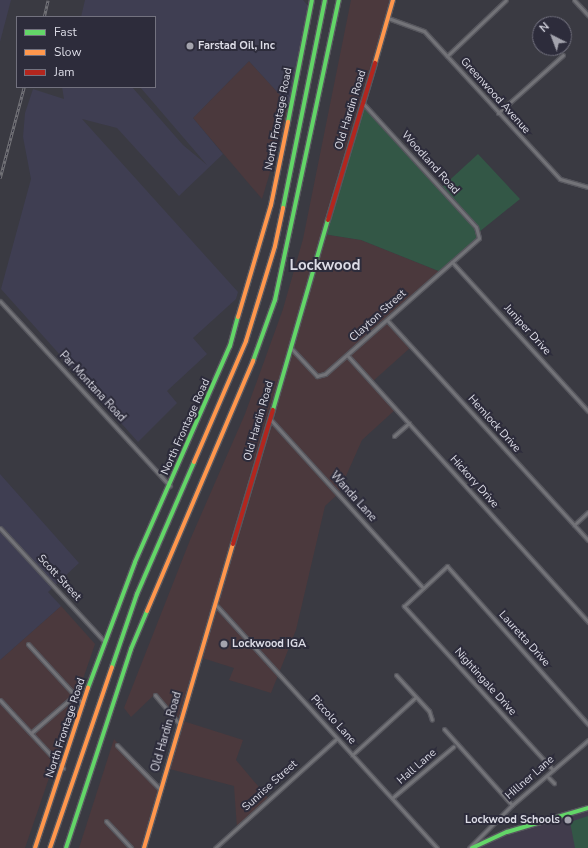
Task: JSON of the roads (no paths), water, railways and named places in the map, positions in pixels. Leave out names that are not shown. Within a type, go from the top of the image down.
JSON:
[{"type":"main road","name":"North Frontage Road","points":[[35,848],[63,768],[104,640],[230,346],[250,284],[271,205],[312,0]]},
{"type":"main road","points":[[50,848],[138,594],[227,389],[250,328],[275,246],[325,0]]},
{"type":"main road","points":[[66,848],[131,649],[256,354],[275,300],[339,0]]},
{"type":"main road","name":"Old Hardin Road","points":[[144,848],[178,724],[215,604],[393,0]]},
{"type":"main road","points":[[471,848],[507,832],[588,808]]},
{"type":"street","points":[[447,56],[506,0]]},
{"type":"street","points":[[574,0],[588,15]]},
{"type":"street","name":"Greenwood Avenue","points":[[388,18],[424,31],[560,179],[588,187]]},
{"type":"street","points":[[498,113],[562,56]]},
{"type":"street","name":"Woodland Road","points":[[362,102],[476,227],[479,238]]},
{"type":"street","name":"Clayton Street","points":[[290,346],[317,376],[325,374],[479,238]]},
{"type":"street","name":"Juniper Drive","points":[[452,262],[588,411]]},
{"type":"street","name":"Par Montana Road","points":[[0,300],[170,486]]},
{"type":"street","name":"Hemlock Drive","points":[[386,320],[588,540]]},
{"type":"street","name":"Hickory Drive","points":[[347,355],[588,622]]},
{"type":"street","name":"Wanda Lane","points":[[269,417],[423,588]]},
{"type":"street","points":[[394,436],[409,423]]},
{"type":"street","points":[[574,525],[588,512]]},
{"type":"street","name":"Scott Street","points":[[0,528],[104,640]]},
{"type":"street","name":"Lauretta Drive","points":[[423,588],[447,566],[588,724]]},
{"type":"street","name":"Nightingale Drive","points":[[423,588],[404,606],[553,770]]},
{"type":"street","name":"Piccolo Lane","points":[[215,604],[437,848]]},
{"type":"street","points":[[28,644],[83,704]]},
{"type":"street","points":[[396,675],[429,711],[432,720]]},
{"type":"street","points":[[31,733],[75,695]]},
{"type":"street","points":[[155,695],[178,724]]},
{"type":"street","points":[[352,755],[416,697]]},
{"type":"street","points":[[0,700],[63,768]]},
{"type":"street","points":[[444,729],[512,805]]},
{"type":"street","name":"Sunrise Street","points":[[215,848],[337,738]]},
{"type":"street","name":"Hillner Lane","points":[[471,848],[512,805],[587,743]]},
{"type":"street","points":[[117,745],[160,789]]},
{"type":"street","name":"Hall Lane","points":[[392,798],[454,747]]},
{"type":"street","points":[[547,776],[554,783]]},
{"type":"street","points":[[106,821],[131,848]]},
{"type":"railway","points":[[44,16],[48,0]]},
{"type":"railway","points":[[0,178],[24,88]]},
{"type":"place","name":"Farstad Oil, Inc","points":[[190,46]]},
{"type":"place","name":"Lockwood IGA","points":[[224,644]]},
{"type":"place","name":"Lockwood Schools","points":[[568,820]]},
{"type":"district","name":"Lockwood","points":[[325,266]]}]
